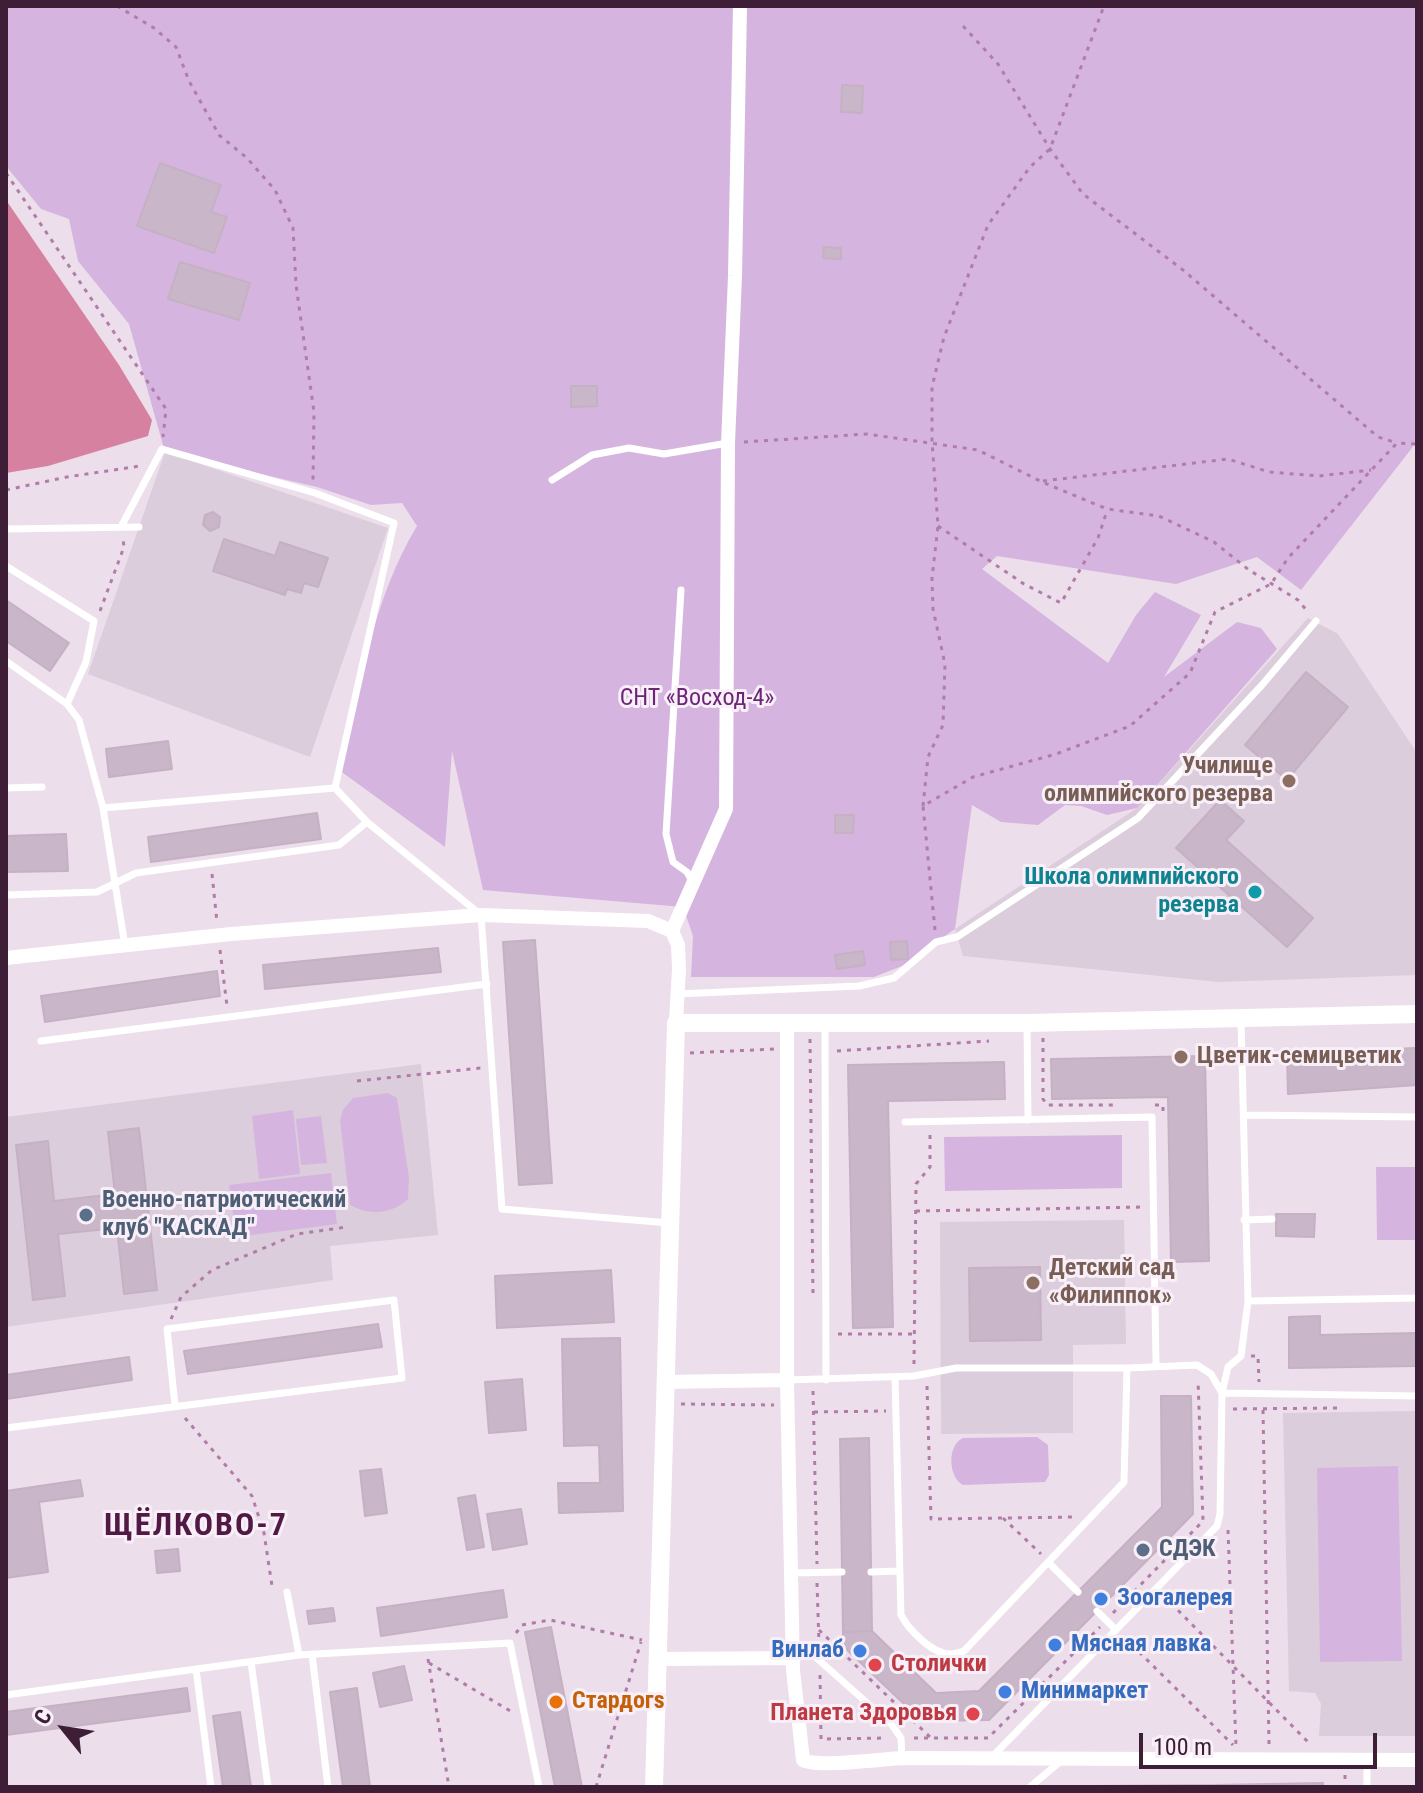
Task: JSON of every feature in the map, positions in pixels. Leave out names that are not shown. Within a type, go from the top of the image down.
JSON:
[{"type":"street","points":[[672,931],[726,809],[728,443],[735,276],[740,6]]},
{"type":"street","points":[[6,958],[218,935],[481,915],[648,921],[672,931],[678,945],[677,994],[654,1787]]},
{"type":"street","points":[[676,1023],[1035,1023],[1417,1014]]},
{"type":"street","points":[[787,1023],[787,1380],[794,1658],[803,1760],[822,1764],[902,1758],[1062,1760],[1224,1755],[1417,1760]]},
{"type":"street","points":[[665,1382],[787,1380]]},
{"type":"street","points":[[658,1659],[794,1658]]},
{"type":"lane","points":[[552,480],[592,455],[629,448],[664,454],[728,443]]},
{"type":"lane","points":[[122,525],[162,449],[315,493],[394,523],[335,788]]},
{"type":"lane","points":[[6,529],[139,527]]},
{"type":"lane","points":[[6,566],[94,621],[86,662],[67,704]]},
{"type":"lane","points":[[681,590],[666,834],[673,862],[687,872],[694,883]]},
{"type":"lane","points":[[677,994],[859,986],[894,978],[936,942],[957,937],[1138,818],[1262,685],[1316,621]]},
{"type":"lane","points":[[6,661],[67,704],[79,720],[103,808],[125,946]]},
{"type":"lane","points":[[6,788],[42,787]]},
{"type":"lane","points":[[103,808],[335,788]]},
{"type":"lane","points":[[335,788],[367,822],[481,915],[502,1209],[669,1223]]},
{"type":"lane","points":[[6,895],[97,892],[136,873],[339,845],[367,822]]},
{"type":"lane","points":[[41,1041],[487,984]]},
{"type":"lane","points":[[989,1760],[1217,1526],[1222,1393],[1228,1367],[1241,1356],[1248,1301],[1241,1017]]},
{"type":"lane","points":[[1028,1120],[1035,1023]]},
{"type":"lane","points":[[818,1024],[826,1380]]},
{"type":"lane","points":[[1244,1115],[1417,1117]]},
{"type":"lane","points":[[905,1122],[1152,1117],[1156,1365]]},
{"type":"lane","points":[[1244,1220],[1272,1219]]},
{"type":"lane","points":[[1248,1301],[1417,1298]]},
{"type":"lane","points":[[6,1428],[402,1378],[394,1300],[167,1329],[175,1405]]},
{"type":"lane","points":[[787,1380],[914,1376],[956,1368],[1197,1365],[1211,1374],[1222,1393]]},
{"type":"lane","points":[[895,1377],[899,1607],[906,1626],[938,1651],[951,1654],[964,1651],[1124,1482],[1127,1368]]},
{"type":"lane","points":[[1222,1393],[1417,1396]]},
{"type":"lane","points":[[1048,1562],[1078,1592]]},
{"type":"lane","points":[[871,1572],[898,1571]]},
{"type":"lane","points":[[792,1573],[842,1572]]},
{"type":"lane","points":[[287,1592],[299,1655]]},
{"type":"lane","points":[[1097,1611],[1116,1630]]},
{"type":"lane","points":[[6,1695],[299,1655],[510,1643],[539,1787]]},
{"type":"lane","points":[[312,1654],[328,1787]]},
{"type":"lane","points":[[794,1658],[812,1654],[892,1725],[901,1738],[902,1758]]},
{"type":"lane","points":[[251,1662],[268,1787]]},
{"type":"lane","points":[[196,1669],[211,1787]]},
{"type":"lane","points":[[1030,1787],[1062,1760]]},
{"type":"lane","points":[[1367,1761],[1367,1787]]},
{"type":"path","points":[[117,6],[154,28],[176,47],[189,81],[219,135],[247,158],[275,190],[293,228],[296,285],[314,412],[315,493]]},
{"type":"path","points":[[936,942],[923,806],[928,757],[943,725],[945,664],[933,609],[938,526],[932,387],[944,337],[988,225],[1030,167],[1050,149],[1104,6]]},
{"type":"path","points":[[963,26],[998,64],[1050,149],[1083,194],[1183,270],[1378,437],[1397,443],[1417,444]]},
{"type":"path","points":[[6,173],[166,409],[162,449]]},
{"type":"path","points":[[728,443],[867,434],[978,450],[1042,482],[1107,509],[1159,516],[1214,542],[1298,600],[1316,621]]},
{"type":"path","points":[[923,806],[973,777],[1056,754],[1130,726],[1190,673],[1215,612],[1271,584],[1288,558],[1397,443]]},
{"type":"path","points":[[1042,482],[1228,459],[1269,472],[1319,476],[1371,470]]},
{"type":"path","points":[[6,490],[152,464]]},
{"type":"path","points":[[938,526],[1024,584],[1061,603],[1098,538],[1107,509]]},
{"type":"path","points":[[94,621],[104,604],[124,547],[122,525]]},
{"type":"path","points":[[210,863],[229,1017]]},
{"type":"path","points":[[1035,1023],[1043,1099],[1047,1105],[1119,1105]]},
{"type":"path","points":[[813,1304],[818,1024]]},
{"type":"path","points":[[357,1081],[493,1067]]},
{"type":"path","points":[[1148,1105],[1163,1105],[1163,1119]]},
{"type":"path","points":[[914,1376],[916,1184],[930,1167],[930,1138]]},
{"type":"path","points":[[916,1211],[1154,1207]]},
{"type":"path","points":[[167,1329],[181,1297],[212,1270],[297,1234],[347,1227]]},
{"type":"path","points":[[827,1334],[914,1334]]},
{"type":"path","points":[[813,1381],[821,1739],[988,1738],[1203,1521],[1197,1365]]},
{"type":"path","points":[[927,1375],[931,1519],[1093,1516]]},
{"type":"path","points":[[676,1404],[814,1406]]},
{"type":"path","points":[[175,1405],[252,1496],[264,1533],[272,1586],[287,1592]]},
{"type":"path","points":[[1230,1409],[1340,1408]]},
{"type":"path","points":[[1263,1410],[1269,1748]]},
{"type":"path","points":[[814,1412],[897,1411]]},
{"type":"path","points":[[1003,1518],[1048,1562]]},
{"type":"path","points":[[1228,1529],[1236,1749]]},
{"type":"path","points":[[1164,1596],[1316,1749]]},
{"type":"path","points":[[510,1643],[522,1625],[550,1620],[643,1640],[596,1787]]},
{"type":"path","points":[[819,1630],[931,1738]]},
{"type":"path","points":[[1116,1630],[1236,1749]]},
{"type":"path","points":[[426,1647],[449,1787]]},
{"type":"path","points":[[429,1663],[525,1720]]},
{"type":"path","points":[[1224,1755],[1236,1749]]},
{"type":"shaded area","points":[[6,200],[119,365],[152,420],[148,436],[48,466],[6,473]]},
{"type":"shaded area","points":[[165,452],[388,528],[310,757],[88,674]]},
{"type":"shaded area","name":"Училище олимпийского резерва","points":[[1308,618],[1338,634],[1417,753],[1417,975],[1219,982],[963,956],[955,929],[1137,808]]},
{"type":"shaded area","points":[[421,1064],[438,1235],[330,1246],[333,1280],[6,1327],[6,1117]]},
{"type":"shaded area","name":"Детский сад «Филиппок»","points":[[1124,1220],[1126,1344],[1073,1345],[1073,1433],[941,1434],[940,1222]]},
{"type":"shaded area","points":[[1417,1411],[1417,1736],[1319,1736],[1321,1704],[1315,1693],[1289,1691],[1283,1413]]},
{"type":"green space","name":"СНТ «Восход-4»","points":[[6,6],[1417,6],[1417,438],[1301,590],[1257,557],[1176,584],[997,556],[982,569],[1108,663],[1136,615],[1155,592],[1201,615],[1164,677],[1237,622],[1261,628],[1277,649],[1137,808],[1107,815],[1081,806],[1065,805],[1038,825],[1001,822],[972,805],[955,929],[902,966],[874,977],[691,977],[693,936],[683,907],[483,890],[452,751],[445,847],[339,770],[378,614],[389,583],[417,526],[402,503],[371,505],[317,487],[165,452],[129,324],[78,261],[69,219],[41,209],[6,166]]},
{"type":"green space","points":[[388,1093],[397,1098],[409,1178],[408,1199],[388,1210],[365,1211],[350,1205],[340,1121],[343,1110],[353,1098]]},
{"type":"green space","points":[[293,1110],[300,1174],[259,1179],[252,1116]]},
{"type":"green space","points":[[321,1116],[327,1163],[301,1165],[296,1119]]},
{"type":"green space","points":[[1122,1135],[1122,1188],[945,1191],[944,1137]]},
{"type":"green space","points":[[1376,1167],[1417,1167],[1417,1240],[1377,1240]]},
{"type":"green space","points":[[331,1173],[337,1224],[236,1237],[229,1185]]},
{"type":"green space","points":[[1037,1437],[1048,1445],[1049,1475],[1045,1482],[963,1485],[954,1475],[952,1454],[963,1438]]},
{"type":"green space","points":[[1398,1466],[1402,1661],[1320,1662],[1317,1468]]},
{"type":"building","points":[[842,85],[863,86],[862,113],[841,112]]},
{"type":"building","points":[[160,163],[221,185],[211,212],[227,217],[214,253],[137,226]]},
{"type":"building","points":[[824,247],[841,248],[841,259],[823,258]]},
{"type":"building","points":[[180,262],[250,283],[239,320],[168,299]]},
{"type":"building","points":[[571,386],[597,386],[597,406],[571,407]]},
{"type":"building","points":[[213,512],[220,517],[219,527],[210,531],[203,525],[205,515]]},
{"type":"building","points":[[224,539],[275,556],[280,542],[328,558],[318,587],[304,583],[301,593],[287,589],[285,595],[213,571]]},
{"type":"building","points":[[6,600],[69,643],[50,671],[6,641]]},
{"type":"building","points":[[1306,672],[1348,707],[1287,780],[1245,745]]},
{"type":"building","points":[[168,741],[172,769],[109,777],[106,749]]},
{"type":"building","name":"Школа олимпийского резерва","points":[[1220,800],[1244,821],[1226,840],[1313,918],[1287,947],[1176,848]]},
{"type":"building","points":[[317,813],[321,839],[151,862],[148,837]]},
{"type":"building","points":[[835,815],[854,815],[853,833],[835,833]]},
{"type":"building","points":[[66,834],[68,871],[6,872],[6,836]]},
{"type":"building","points":[[535,940],[552,1183],[519,1185],[503,942]]},
{"type":"building","points":[[907,941],[908,959],[891,960],[890,942]]},
{"type":"building","points":[[438,948],[441,972],[265,989],[263,965]]},
{"type":"building","points":[[863,951],[865,965],[837,969],[835,955]]},
{"type":"building","points":[[217,971],[220,996],[45,1022],[41,996]]},
{"type":"building","points":[[1417,1048],[1417,1085],[1288,1094],[1287,1053]]},
{"type":"building","points":[[1205,1056],[1209,1261],[1171,1262],[1168,1097],[1052,1099],[1051,1059]]},
{"type":"building","points":[[1004,1062],[1005,1099],[888,1101],[893,1327],[853,1328],[848,1065]]},
{"type":"building","points":[[139,1128],[157,1290],[124,1294],[117,1228],[58,1234],[65,1296],[33,1300],[16,1145],[48,1141],[54,1201],[115,1194],[108,1132]]},
{"type":"building","points":[[1276,1214],[1315,1214],[1314,1237],[1276,1236]]},
{"type":"building","points":[[1040,1267],[1041,1340],[970,1341],[969,1268]]},
{"type":"building","points":[[611,1270],[614,1322],[497,1328],[495,1276]]},
{"type":"building","points":[[1320,1316],[1320,1335],[1417,1333],[1417,1366],[1289,1368],[1289,1317]]},
{"type":"building","points":[[378,1324],[382,1347],[188,1374],[184,1351]]},
{"type":"building","points":[[620,1338],[623,1511],[559,1513],[558,1483],[600,1483],[599,1445],[564,1446],[562,1339]]},
{"type":"building","points":[[129,1357],[132,1380],[6,1399],[6,1375]]},
{"type":"building","points":[[522,1379],[526,1430],[489,1433],[485,1382]]},
{"type":"building","points":[[1161,1396],[1191,1396],[1193,1514],[989,1720],[922,1721],[843,1646],[843,1632],[872,1631],[936,1693],[979,1691],[1162,1507]]},
{"type":"building","points":[[869,1438],[872,1631],[843,1632],[840,1439]]},
{"type":"building","points":[[381,1469],[387,1513],[365,1516],[360,1471]]},
{"type":"building","points":[[80,1480],[83,1496],[39,1502],[48,1572],[6,1578],[6,1491]]},
{"type":"building","points":[[475,1495],[484,1547],[467,1550],[458,1498]]},
{"type":"building","points":[[521,1509],[527,1544],[493,1550],[487,1514]]},
{"type":"building","points":[[178,1549],[180,1571],[157,1573],[155,1551]]},
{"type":"building","points":[[503,1590],[507,1617],[381,1636],[377,1608]]},
{"type":"building","points":[[333,1608],[335,1621],[309,1624],[307,1611]]},
{"type":"building","points":[[551,1627],[582,1787],[555,1787],[525,1632]]},
{"type":"building","points":[[404,1666],[412,1700],[380,1707],[373,1673]]},
{"type":"building","points":[[187,1688],[190,1711],[6,1735],[6,1712]]},
{"type":"building","points":[[357,1688],[370,1787],[343,1787],[330,1692]]},
{"type":"building","points":[[240,1712],[251,1787],[223,1787],[213,1716]]},
{"type":"building","points":[[1323,1783],[1323,1787],[1216,1787],[1216,1785]]},
{"type":"building","points":[[1094,1786],[1216,1787],[1093,1787]]},
{"type":"place","name":"Училище олимпийского резерва","points":[[1289,781]]},
{"type":"place","name":"Школа олимпийского резерва","points":[[1255,892]]},
{"type":"place","name":"Цветик-семицветик","points":[[1181,1057]]},
{"type":"place","name":"Военно-патриотический клуб \"КАСКАД\"","points":[[86,1215]]},
{"type":"place","name":"Детский сад «Филиппок»","points":[[1033,1283]]},
{"type":"place","name":"СДЭК","points":[[1143,1550]]},
{"type":"place","name":"Зоогалерея","points":[[1101,1599]]},
{"type":"place","name":"Мясная лавка","points":[[1055,1645]]},
{"type":"place","name":"Винлаб","points":[[860,1651]]},
{"type":"place","name":"Столички","points":[[875,1665]]},
{"type":"place","name":"Минимаркет","points":[[1005,1692]]},
{"type":"place","name":"Стардогs","points":[[556,1702]]},
{"type":"place","name":"Планета Здоровья","points":[[973,1714]]},
{"type":"district","name":"ЩЁЛКОВО-7","points":[[196,1527]]}]
